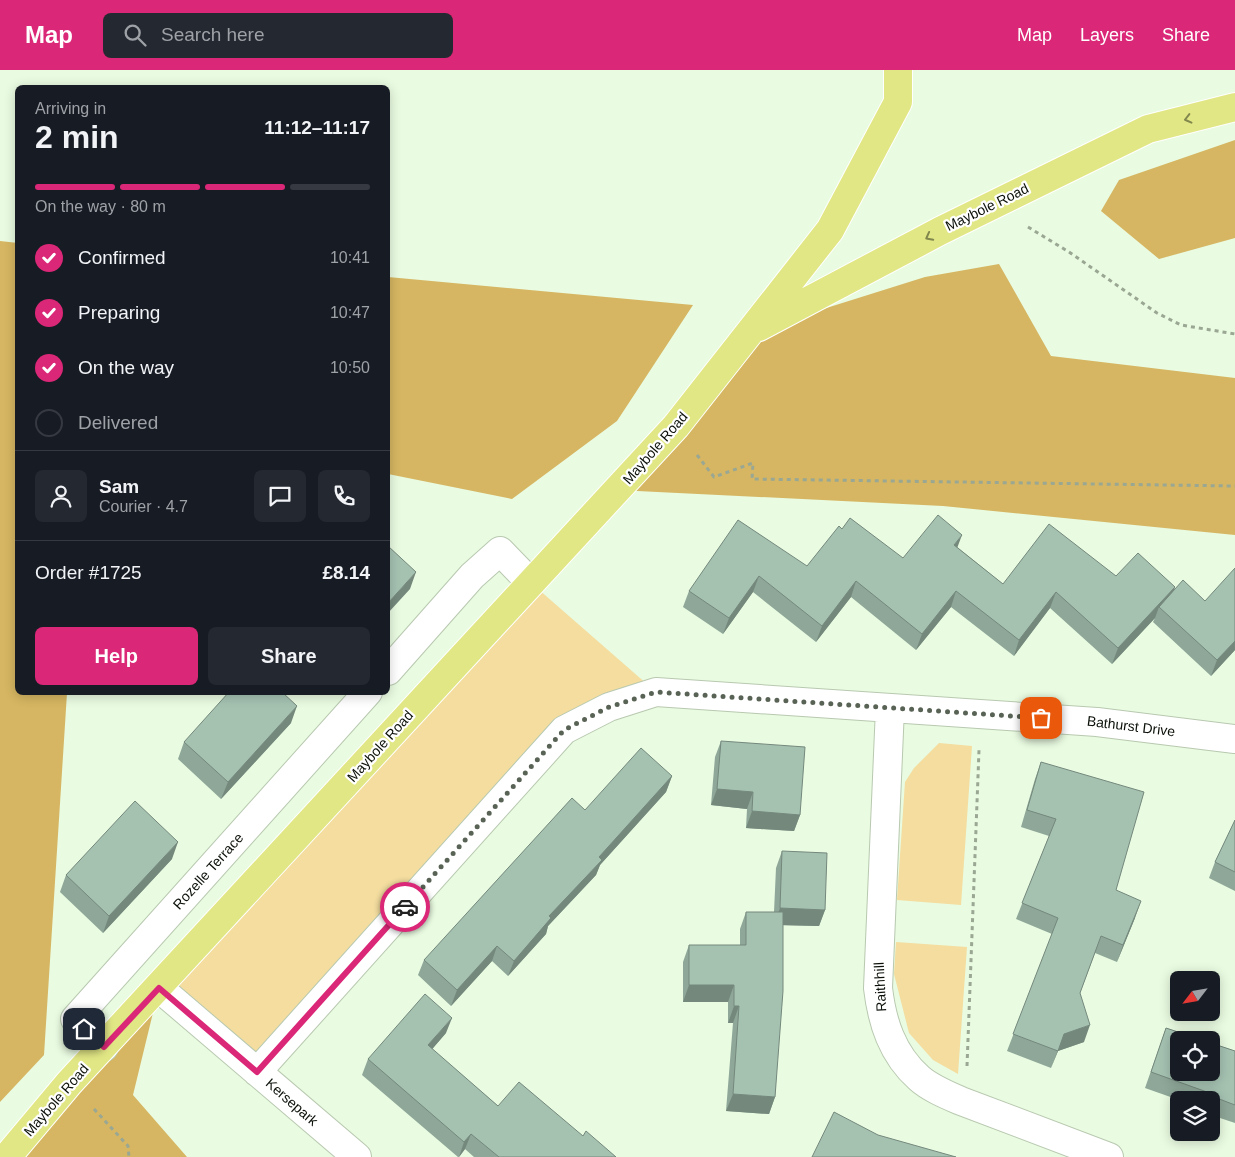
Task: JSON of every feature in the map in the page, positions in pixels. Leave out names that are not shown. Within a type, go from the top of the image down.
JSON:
[{"type":"main road","name":"Maybole Road","points":[[7,1157],[69,1083],[159,988],[530,582],[676,426],[830,230],[898,102],[898,70]]},
{"type":"main road","name":"Maybole Road","points":[[750,332],[992,205],[1148,129],[1235,107]]},
{"type":"street","points":[[390,669],[472,576],[500,551],[530,582]]},
{"type":"street","name":"Bathurst Drive","points":[[257,1072],[564,730],[609,707],[656,692],[1097,722],[1235,739]]},
{"type":"street","name":"Rozelle Terrace","points":[[104,1047],[75,1019],[365,695]]},
{"type":"street","name":"Raithhill","points":[[890,708],[878,988],[881,1016],[891,1042],[919,1078],[939,1090],[961,1101],[1109,1157]]},
{"type":"street","name":"Kersepark","points":[[159,988],[357,1157]]},
{"type":"path","points":[[992,205],[1069,252],[1157,313],[1181,325],[1235,334]]},
{"type":"path","points":[[676,426],[714,476],[752,463],[752,479],[1235,486]]},
{"type":"path","points":[[967,1069],[980,746]]},
{"type":"path","points":[[69,1083],[128,1146],[129,1157]]},
{"type":"shaded area","points":[[1235,140],[1235,238],[1159,259],[1101,211],[1119,180]]},
{"type":"shaded area","points":[[0,241],[15,243],[15,695],[67,695],[44,1055],[0,1102]]},
{"type":"shaded area","points":[[999,264],[1051,356],[1235,378],[1235,535],[943,506],[617,490],[750,332],[925,277]]},
{"type":"shaded area","points":[[390,277],[693,305],[617,421],[512,499],[390,474]]},
{"type":"shaded area","points":[[530,582],[656,692],[564,730],[257,1072],[159,988]]},
{"type":"shaded area","points":[[939,743],[972,746],[961,905],[897,900],[905,782],[914,768]]},
{"type":"shaded area","points":[[896,942],[967,947],[958,1074],[933,1060],[909,1033],[894,974]]},
{"type":"shaded area","points":[[159,988],[133,1095],[187,1157],[7,1157]]},
{"type":"building","points":[[938,515],[962,535],[954,545],[1003,584],[1049,524],[1116,576],[1138,553],[1175,587],[1118,648],[1056,592],[1019,640],[956,591],[922,634],[856,581],[822,626],[759,576],[729,618],[689,591],[738,520],[807,566],[839,526],[842,529],[850,518],[903,558]]},
{"type":"building","points":[[390,548],[416,572],[390,601]]},
{"type":"building","points":[[1235,568],[1235,641],[1217,660],[1159,607],[1183,580],[1205,601]]},
{"type":"building","points":[[226,695],[285,695],[297,706],[228,782],[184,742]]},
{"type":"building","points":[[721,741],[805,747],[800,815],[752,811],[753,792],[717,789]]},
{"type":"building","points":[[641,748],[672,776],[599,857],[602,860],[549,916],[551,918],[514,961],[497,946],[457,990],[424,960],[572,798],[585,810]]},
{"type":"building","points":[[1041,762],[1144,792],[1116,890],[1141,901],[1123,945],[1101,936],[1080,993],[1090,1025],[1064,1034],[1058,1051],[1013,1034],[1058,918],[1022,903],[1056,819],[1027,810]]},
{"type":"building","points":[[135,801],[178,842],[109,916],[66,875]]},
{"type":"building","points":[[1235,820],[1235,872],[1215,862]]},
{"type":"building","points":[[782,851],[827,853],[825,910],[780,908]]},
{"type":"building","points":[[746,912],[783,912],[783,991],[775,1097],[733,1094],[739,1006],[734,1006],[734,985],[689,985],[689,945],[746,945]]},
{"type":"building","points":[[425,994],[452,1018],[428,1045],[498,1106],[519,1082],[583,1136],[586,1131],[616,1157],[499,1157],[471,1134],[464,1142],[368,1059]]},
{"type":"building","points":[[1166,1028],[1175,1031],[1170,1031],[1170,1079],[1151,1072]]},
{"type":"building","points":[[1220,1046],[1235,1051],[1235,1105],[1220,1099],[1220,1091],[1204,1091],[1176,1081],[1220,1081]]},
{"type":"building","points":[[834,1112],[878,1135],[956,1157],[812,1157]]},
{"type":"way so far","points":[[405,907],[564,730],[609,707],[656,692],[1041,718]]},
{"type":"route","points":[[84,1029],[104,1047],[159,988],[257,1072],[405,907]]}]
